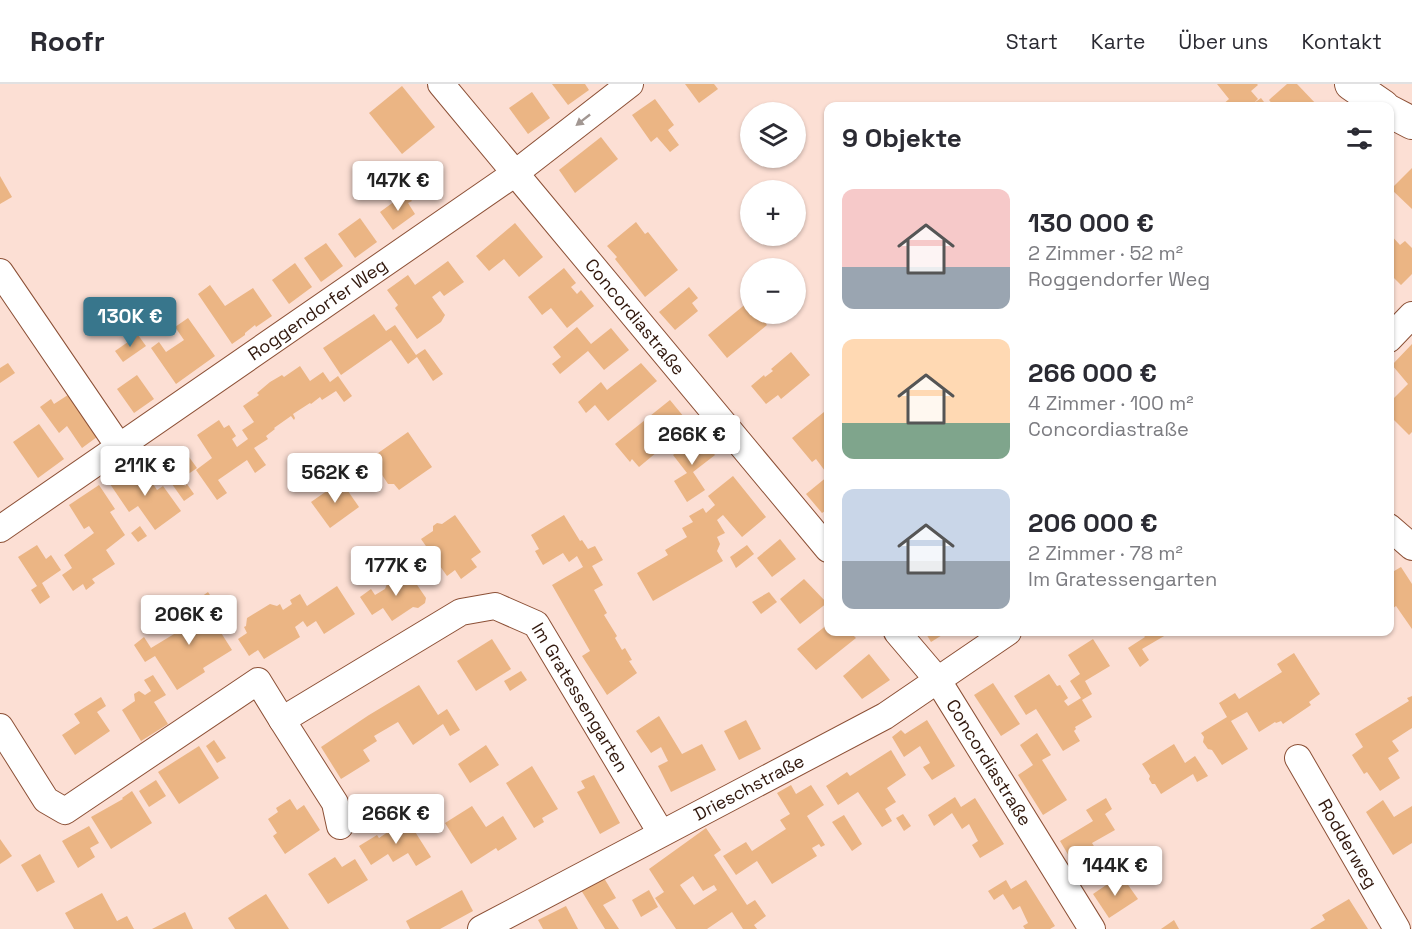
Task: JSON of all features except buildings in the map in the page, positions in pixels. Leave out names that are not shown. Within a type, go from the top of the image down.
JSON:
[{"type":"main road","points":[[1351,84],[1377,102]]},
{"type":"main road","points":[[1394,114],[1412,123]]},
{"type":"street","name":"Concordiastraße","points":[[441,84],[824,544]]},
{"type":"street","name":"Roggendorfer Weg","points":[[0,529],[514,174],[630,84]]},
{"type":"street","points":[[0,272],[120,448]]},
{"type":"street","points":[[1394,334],[1412,315]]},
{"type":"street","points":[[1394,531],[1412,547]]},
{"type":"street","name":"Im Gratessengarten","points":[[282,720],[461,612],[495,606],[536,624],[661,833]]},
{"type":"street","name":"Concordiastraße","points":[[900,636],[937,679],[1092,929]]},
{"type":"street","name":"Drieschstraße","points":[[481,929],[885,716],[1002,636]]},
{"type":"street","points":[[0,727],[46,800],[65,811],[258,681],[334,803],[340,826]]},
{"type":"street","name":"Rodderweg","points":[[1298,758],[1397,929]]}]
